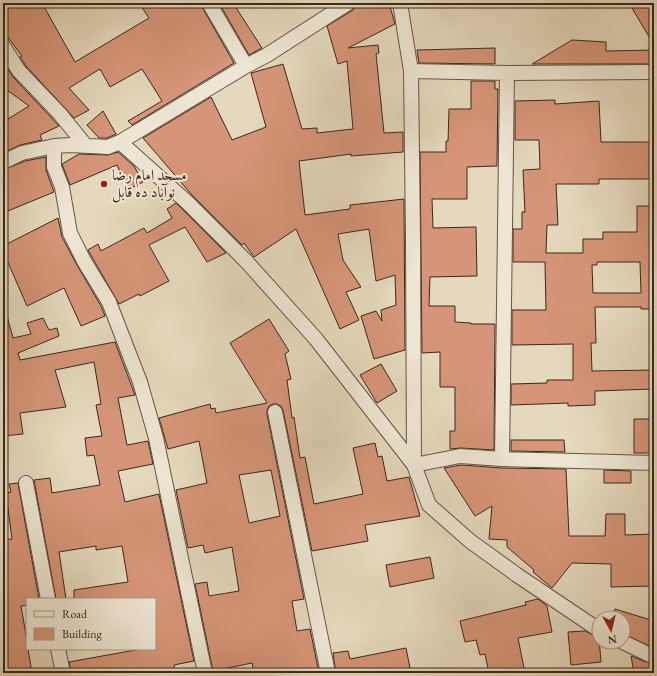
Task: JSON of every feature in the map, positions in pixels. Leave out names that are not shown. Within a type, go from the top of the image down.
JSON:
[{"type":"street","points":[[209,3],[246,66]]},
{"type":"street","points":[[3,162],[22,153],[54,146],[108,147],[120,142],[246,66],[267,55],[348,3]]},
{"type":"street","points":[[400,3],[411,71],[414,465]]},
{"type":"street","points":[[3,46],[19,71],[60,114],[86,146]]},
{"type":"street","points":[[411,71],[507,73],[654,72]]},
{"type":"street","points":[[502,459],[507,73]]},
{"type":"street","points":[[120,142],[188,203],[246,261],[316,339],[414,465],[429,505],[470,541],[517,575],[591,625]]},
{"type":"street","points":[[54,146],[54,167],[62,187],[70,232],[84,261],[109,302],[140,382],[156,438],[206,673]]},
{"type":"street","points":[[275,412],[328,673]]},
{"type":"street","points":[[414,465],[460,456],[502,459],[654,463]]},
{"type":"street","points":[[26,483],[48,598]]},
{"type":"street","points":[[631,646],[654,657]]},
{"type":"street","points":[[58,650],[63,673]]},
{"type":"building","points":[[3,3],[42,3],[75,62],[149,18],[139,3],[201,3],[234,63],[132,125],[128,121],[162,101],[142,69],[110,87],[100,69],[69,88],[89,110],[74,118],[26,66],[20,57],[22,56],[3,31]]},
{"type":"building","points":[[219,3],[233,3],[262,48],[249,55]]},
{"type":"building","points":[[356,3],[389,3],[395,24],[348,48],[378,45],[379,53],[376,54],[384,133],[403,132],[403,152],[351,156],[351,154],[299,161],[305,215],[350,209],[350,205],[404,199],[405,350],[374,359],[361,316],[376,311],[382,321],[381,310],[396,305],[395,275],[376,281],[369,229],[338,234],[343,260],[361,287],[346,292],[359,320],[340,329],[296,229],[254,257],[244,243],[242,245],[191,194],[143,138],[211,97],[232,140],[266,127],[251,73],[283,64],[302,129],[317,128],[317,133],[353,129],[347,61],[338,64],[327,26],[353,10]]},
{"type":"building","points":[[629,3],[654,3],[654,45]]},
{"type":"building","points":[[572,40],[606,42],[606,51],[654,50],[654,64],[532,64]]},
{"type":"building","points":[[495,48],[495,64],[419,63],[417,50]]},
{"type":"building","points":[[7,67],[13,77],[59,126],[40,135],[42,140],[20,145],[3,153],[3,122],[29,106],[3,87],[3,70]]},
{"type":"building","points":[[471,81],[495,81],[495,89],[498,89],[497,166],[467,167],[467,199],[432,199],[433,228],[476,227],[477,276],[430,277],[429,306],[455,306],[455,322],[495,324],[494,450],[461,448],[450,449],[450,431],[455,431],[455,387],[440,387],[440,352],[422,353],[420,152],[446,152],[446,141],[448,141],[449,109],[471,109]]},
{"type":"building","points":[[555,100],[555,104],[599,101],[601,142],[653,142],[654,179],[599,179],[599,184],[556,184],[558,225],[547,225],[546,253],[583,253],[583,239],[603,239],[603,232],[637,232],[637,206],[654,206],[654,309],[641,309],[641,307],[595,307],[596,343],[591,343],[592,371],[654,370],[654,389],[595,391],[595,405],[568,406],[568,403],[511,405],[511,384],[547,383],[547,380],[573,380],[573,344],[512,345],[512,310],[546,310],[545,262],[513,262],[513,229],[522,229],[522,212],[525,212],[523,170],[540,169],[539,140],[515,140],[515,101]],"holes":[[[597,262],[640,262],[641,293],[593,293],[592,265],[597,265]]]},
{"type":"building","points":[[103,111],[116,134],[107,138],[99,138],[87,125]]},
{"type":"building","points":[[118,152],[134,166],[143,182],[128,190],[117,165],[70,185],[62,164],[79,154],[108,155]]},
{"type":"building","points":[[46,157],[46,170],[54,192],[3,213],[3,170],[25,161]]},
{"type":"building","points":[[176,203],[226,253],[207,262],[185,227],[149,245],[169,281],[140,296],[139,294],[119,304],[88,250],[98,244],[101,251],[144,228],[147,233],[172,218],[167,209]]},
{"type":"building","points":[[58,218],[62,237],[101,306],[105,316],[81,326],[64,288],[27,306],[6,258],[8,258],[3,246]]},
{"type":"building","points":[[7,316],[13,338],[31,334],[27,323],[43,318],[49,330],[57,328],[59,336],[18,353],[20,360],[115,342],[135,395],[118,398],[127,445],[148,441],[153,464],[118,471],[125,502],[159,494],[194,661],[174,665],[175,673],[71,673],[69,662],[135,650],[156,650],[156,598],[74,598],[74,590],[128,582],[122,546],[96,550],[96,546],[59,552],[66,598],[56,598],[34,480],[50,478],[52,493],[100,485],[94,455],[87,456],[85,438],[102,436],[96,405],[101,404],[94,362],[55,370],[66,407],[20,413],[23,434],[3,436],[3,317]]},
{"type":"building","points":[[269,319],[289,351],[285,354],[291,379],[287,380],[292,418],[294,417],[300,458],[305,457],[314,504],[363,494],[353,448],[375,443],[378,457],[382,456],[387,481],[409,477],[420,516],[365,525],[368,541],[312,551],[283,410],[281,406],[277,404],[269,406],[267,414],[304,599],[292,601],[297,631],[310,629],[319,673],[254,673],[252,663],[213,671],[195,584],[207,582],[209,596],[239,591],[232,547],[205,553],[203,545],[188,548],[176,490],[207,483],[199,441],[168,449],[159,418],[210,404],[211,409],[215,408],[216,413],[267,403],[230,343]],"holes":[[[271,470],[280,516],[249,523],[239,475]]]},
{"type":"building","points":[[381,364],[397,391],[377,403],[360,375]]},
{"type":"building","points":[[634,419],[654,419],[654,453],[634,453]]},
{"type":"building","points":[[511,440],[564,440],[565,452],[511,451]]},
{"type":"building","points":[[461,465],[502,468],[566,469],[569,536],[605,536],[606,514],[625,514],[625,535],[654,534],[654,586],[611,587],[611,564],[572,563],[552,588],[507,547],[507,540],[489,539],[492,506],[475,516],[444,468]]},
{"type":"building","points":[[604,470],[631,471],[631,483],[604,483]]},
{"type":"building","points":[[18,483],[39,598],[26,598],[26,605],[21,606],[26,635],[26,650],[28,650],[32,673],[3,673],[3,540],[12,539],[6,493],[11,492],[9,484]]},
{"type":"building","points":[[430,557],[434,578],[390,587],[386,565]]},
{"type":"building","points":[[538,599],[547,606],[552,632],[518,638],[525,673],[489,673],[485,654],[480,655],[476,640],[465,642],[460,621],[526,605],[525,602]]},
{"type":"building","points":[[631,614],[654,621],[654,648],[631,638]]},
{"type":"building","points":[[585,631],[591,634],[591,650],[600,650],[601,662],[571,665],[568,632]]},
{"type":"building","points":[[406,648],[410,668],[384,673],[336,673],[333,653],[348,651],[350,659]]},
{"type":"building","points":[[631,656],[654,665],[654,673],[634,673]]},
{"type":"place","name":"مسجد امام رضا نوآباد ده قابل","points":[[104,184]]}]
